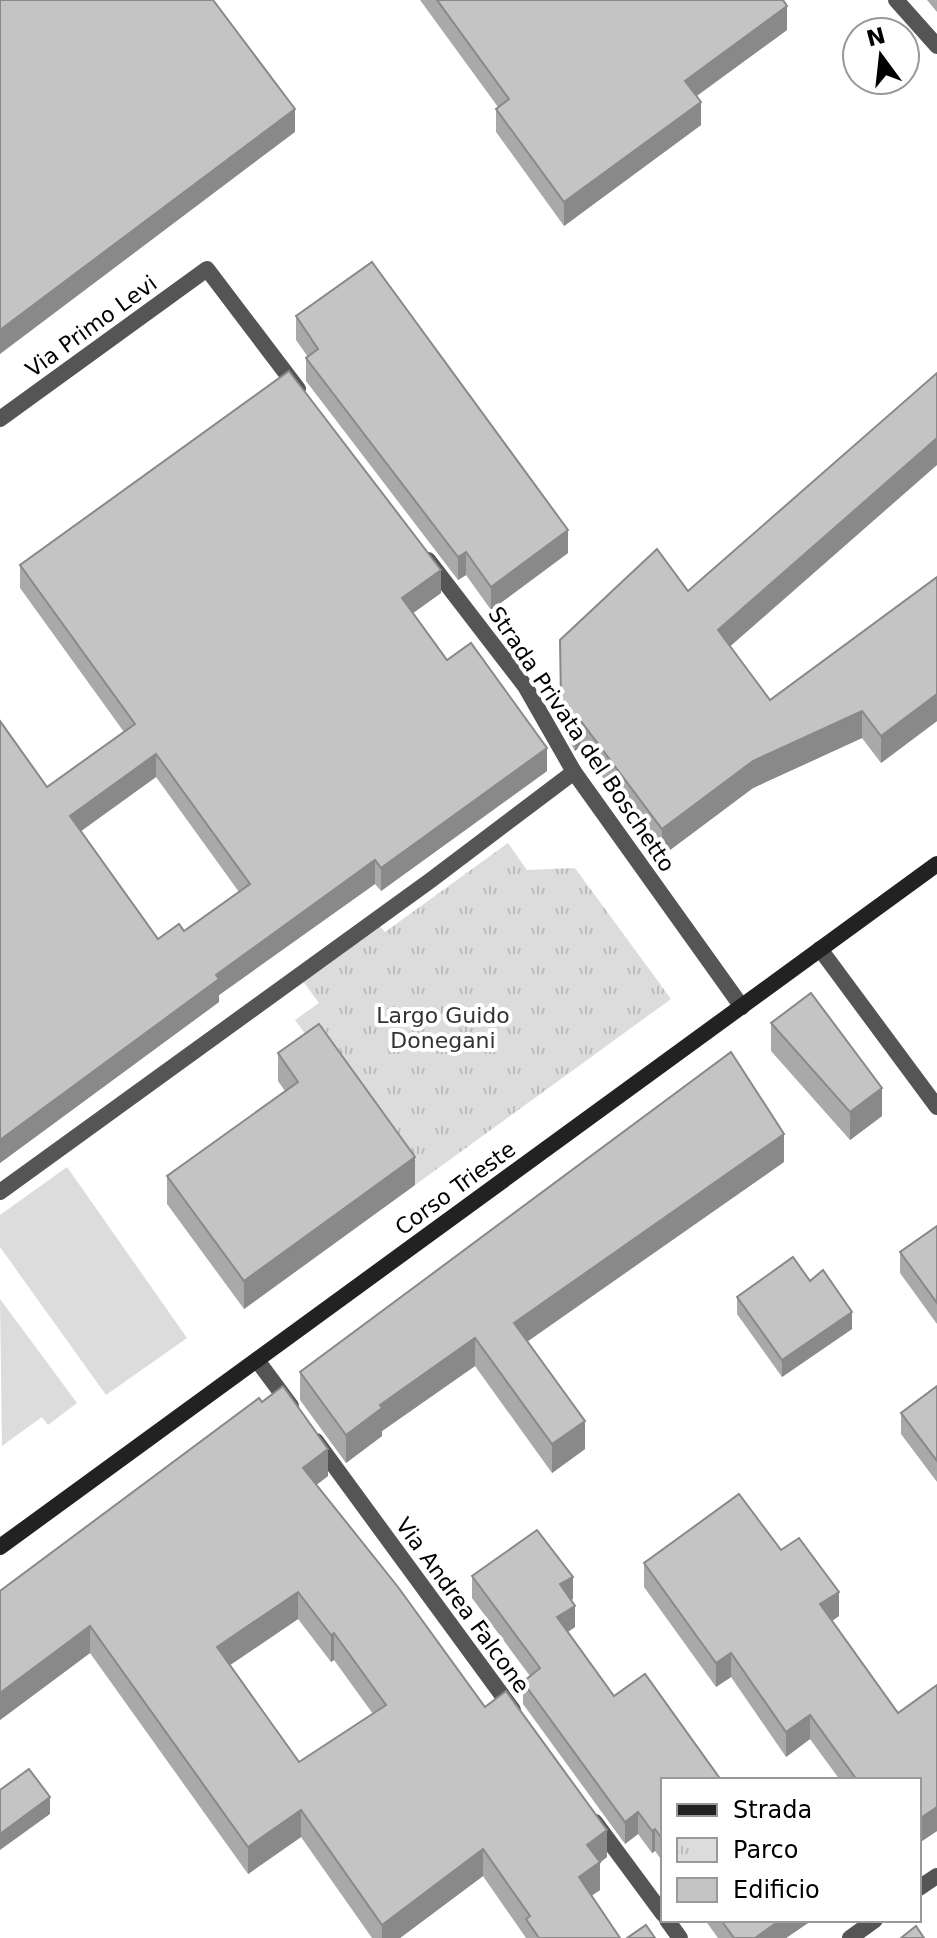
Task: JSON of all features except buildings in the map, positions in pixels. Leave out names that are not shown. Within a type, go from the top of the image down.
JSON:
[{"type":"main road","name":"Corso Trieste","points":[[0,1547],[937,864]]},
{"type":"street","points":[[896,0],[937,46]]},
{"type":"street","name":"Via Primo Levi","points":[[0,419],[207,269],[313,408]]},
{"type":"street","name":"Strada Privata del Boschetto","points":[[419,547],[525,686],[574,772],[742,1007]]},
{"type":"street","points":[[0,1192],[431,880],[574,772]]},
{"type":"street","points":[[820,949],[937,1107]]},
{"type":"street","name":"Via Andrea Falcone","points":[[257,1360],[523,1723]]},
{"type":"street","points":[[588,1812],[661,1911]]},
{"type":"street","points":[[850,1938],[872,1922]]},
{"type":"green space","name":"Largo Guido Donegani","points":[[508,843],[527,870],[575,868],[671,999],[415,1185],[295,1020],[319,1003],[299,976],[375,921],[385,932]]},
{"type":"green space","points":[[67,1167],[187,1338],[106,1395],[0,1247],[0,1215]]},
{"type":"green space","points":[[0,1299],[77,1403],[48,1425],[42,1417],[2,1446]]}]
